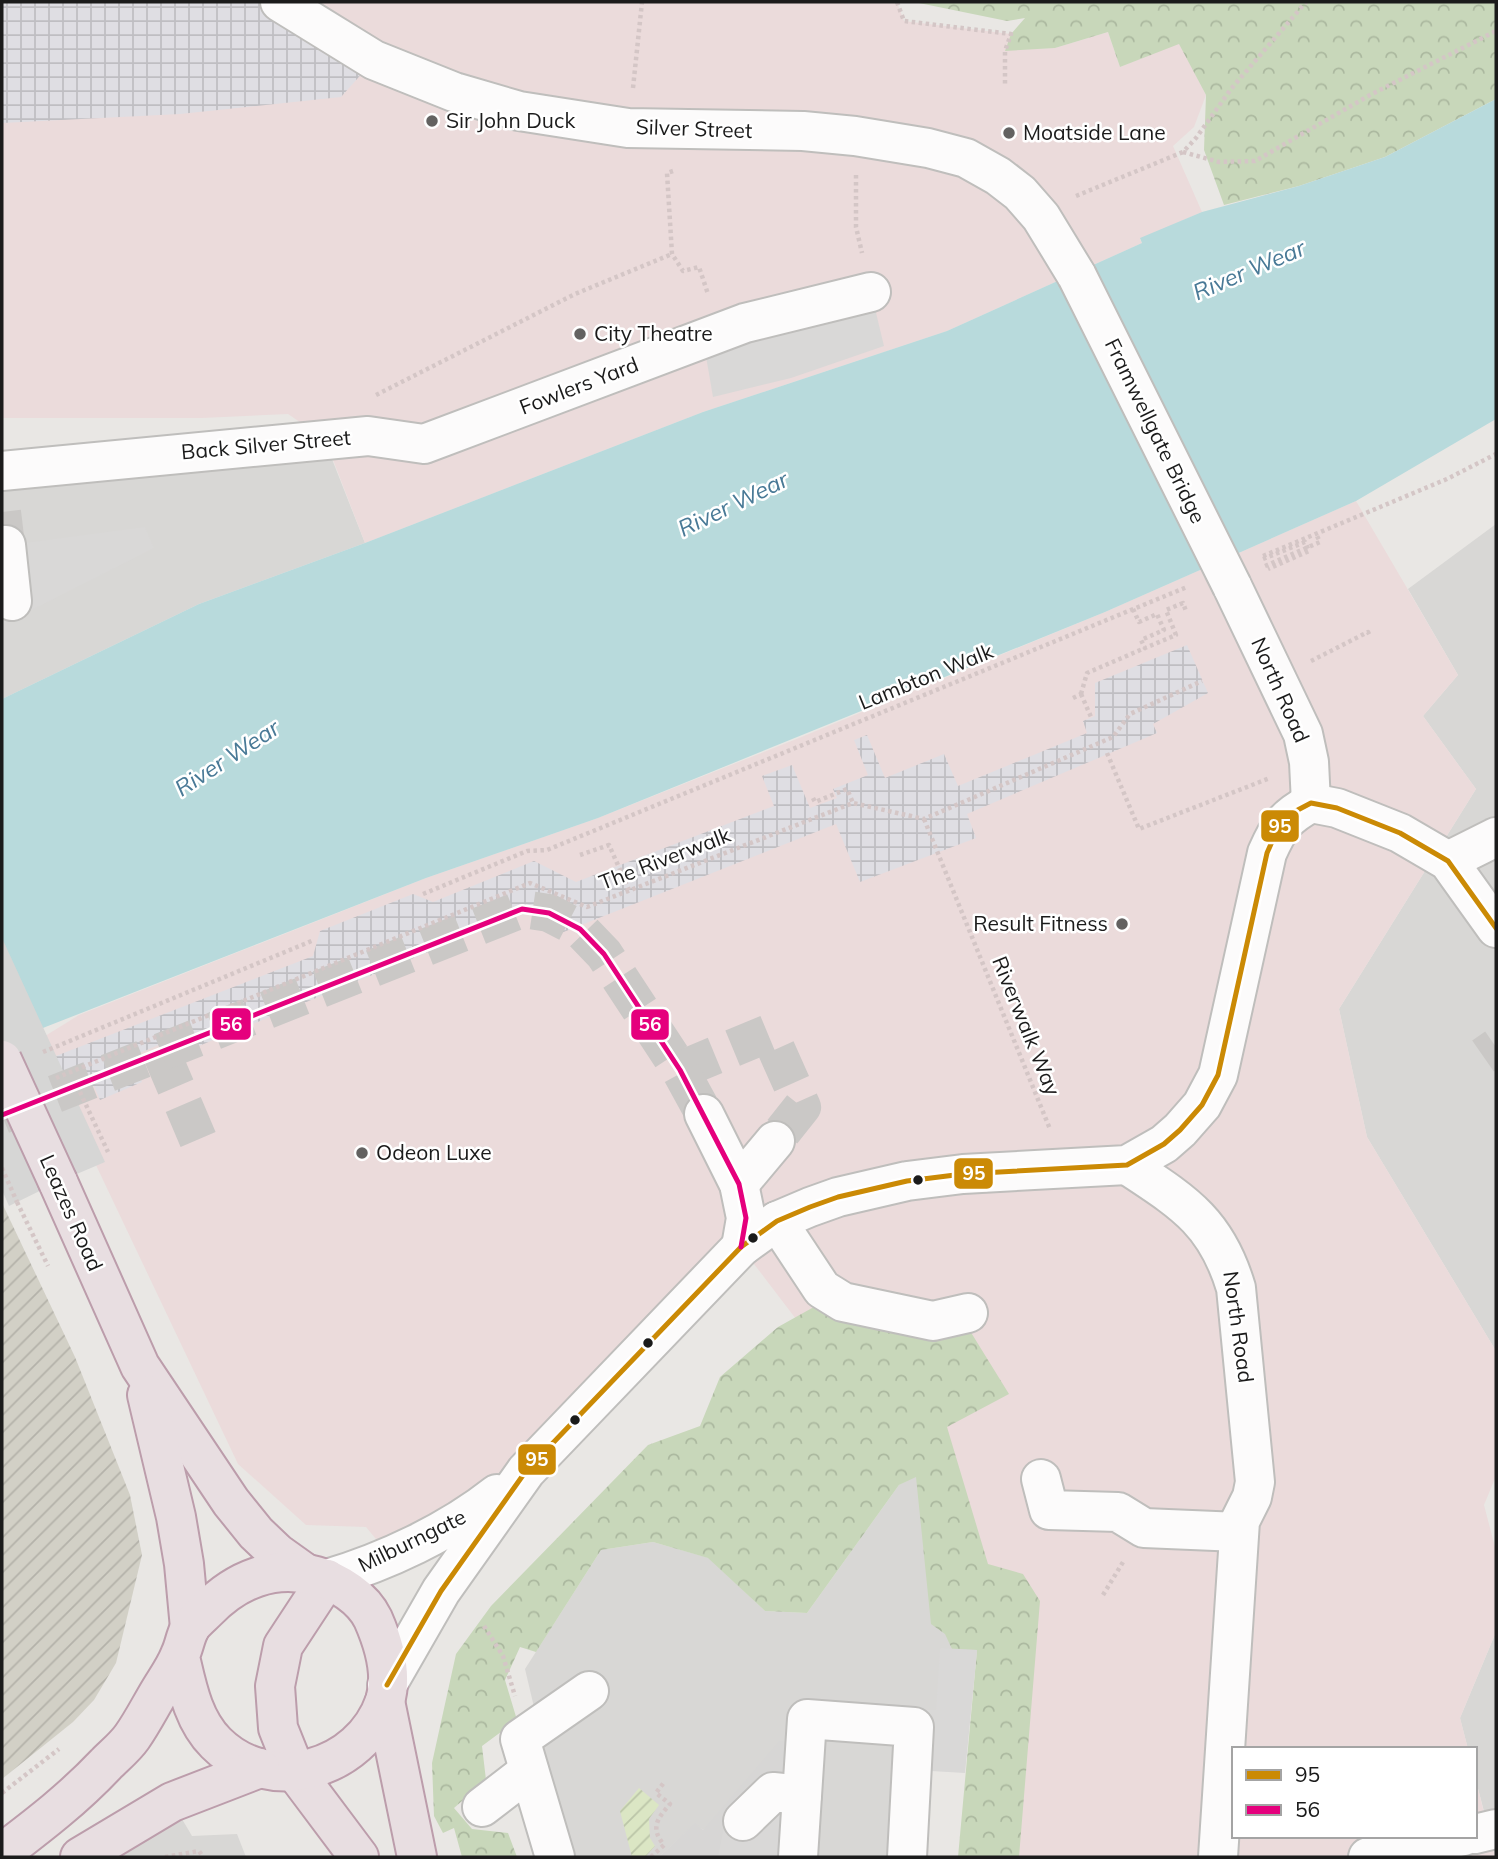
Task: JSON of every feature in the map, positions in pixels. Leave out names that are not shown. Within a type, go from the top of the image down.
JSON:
[{"type":"highway","name":"Leazes Road","points":[[2,1060],[139,1366],[201,1460],[239,1512],[278,1553],[356,1598],[366,1607],[373,1619],[387,1656],[386,1693],[417,1857]]},
{"type":"highway","name":"Leazes Road","points":[[139,1366],[176,1517],[184,1564],[185,1642],[197,1716],[215,1743],[235,1758],[278,1771]]},
{"type":"highway","points":[[2,1853],[75,1796],[131,1738],[185,1642],[218,1598],[251,1577],[284,1571],[316,1576],[283,1646],[275,1685],[278,1771],[359,1857]]},
{"type":"highway","points":[[80,1857],[172,1802],[278,1771],[333,1762],[352,1749],[376,1719],[386,1693]]},
{"type":"street","name":"Silver Street","points":[[280,2],[374,60],[454,92],[519,111],[628,128],[803,131],[855,136],[928,148],[966,158],[998,176],[1020,193],[1041,217],[1077,276]]},
{"type":"street","name":"Framwellgate Bridge","points":[[1077,276],[1231,580]]},
{"type":"street","name":"Fowlers Yard","points":[[368,436],[425,444],[745,323],[871,292]]},
{"type":"street","name":"Back Silver Street","points":[[2,471],[368,436]]},
{"type":"street","points":[[6,545],[12,601]]},
{"type":"street","name":"North Road","points":[[1231,580],[1303,734],[1309,762],[1311,803]]},
{"type":"street","points":[[1127,1165],[1164,1144],[1187,1122],[1212,1091],[1222,1058],[1267,853],[1278,828],[1292,813],[1311,803],[1337,808],[1401,833],[1448,861],[1496,928]]},
{"type":"street","points":[[1448,861],[1496,837]]},
{"type":"street","points":[[704,1114],[739,1184],[746,1218],[741,1247]]},
{"type":"street","points":[[739,1184],[775,1140]]},
{"type":"street","name":"North Road","points":[[1127,1165],[1196,1215],[1212,1232],[1227,1259],[1236,1288],[1255,1482],[1252,1497],[1240,1521],[1218,1857]]},
{"type":"street","name":"Milburngate","points":[[316,1576],[363,1569],[455,1523],[486,1502],[526,1471],[741,1247],[777,1221],[838,1197],[906,1181],[963,1174],[1127,1165]]},
{"type":"street","points":[[777,1221],[822,1289],[843,1302],[933,1321],[968,1313]]},
{"type":"street","name":"Milburngate","points":[[386,1693],[441,1591],[526,1471]]},
{"type":"street","points":[[1041,1479],[1048,1510],[1118,1512],[1144,1528],[1240,1532]]},
{"type":"street","points":[[482,1807],[522,1738],[589,1691]]},
{"type":"street","points":[[798,1857],[807,1719],[914,1727],[907,1857]]},
{"type":"street","points":[[522,1738],[555,1857]]},
{"type":"street","points":[[743,1821],[773,1792],[802,1795]]},
{"type":"street","points":[[1477,1834],[1496,1829]]},
{"type":"street","points":[[1368,1857],[1455,1838]]},
{"type":"path","points":[[628,128],[642,2]]},
{"type":"path","points":[[897,2],[904,21],[1011,34],[1005,51],[1005,84]]},
{"type":"path","points":[[1074,196],[1183,152],[1231,89],[1306,2]]},
{"type":"path","points":[[1183,152],[1219,162],[1255,161],[1370,95],[1496,31]]},
{"type":"path","points":[[855,136],[856,227],[871,292]]},
{"type":"path","points":[[667,173],[672,254],[683,271],[699,267],[709,296]]},
{"type":"path","name":"Back Silver Street","points":[[368,436],[371,398],[575,294],[672,254]]},
{"type":"path","points":[[1259,557],[1447,479],[1496,454]]},
{"type":"path","name":"Lambton Walk","points":[[423,894],[527,851],[547,850],[1133,609],[1231,580],[1309,551],[1305,542],[1259,561],[1262,568],[1304,549],[1312,546],[1320,542],[1316,534]]},
{"type":"path","points":[[1091,717],[1082,694],[1087,673],[1177,635],[1166,610],[1183,603],[1186,611]]},
{"type":"path","points":[[1133,609],[1139,622],[1157,614],[1164,630],[1141,640],[1145,648]]},
{"type":"path","points":[[1276,678],[1368,632],[1370,636]]},
{"type":"path","points":[[813,798],[815,802],[846,789],[853,803],[923,818],[1114,737],[1130,714],[1202,681]]},
{"type":"path","points":[[1073,698],[1082,694]]},
{"type":"path","points":[[1107,754],[1139,830],[1309,762]]},
{"type":"path","name":"The Riverwalk","points":[[55,1079],[530,883],[587,907],[853,803]]},
{"type":"path","name":"Riverwalk Way","points":[[923,818],[1051,1130]]},
{"type":"path","points":[[580,855],[609,845],[629,890]]},
{"type":"path","points":[[40,1053],[314,940]]},
{"type":"path","points":[[80,1092],[108,1152]]},
{"type":"path","points":[[2,1168],[18,1202]]},
{"type":"path","points":[[484,1626],[503,1656],[522,1738]]},
{"type":"path","points":[[2,1793],[61,1748]]},
{"type":"path","points":[[651,1857],[664,1845],[655,1826],[670,1804],[656,1793],[665,1781]]},
{"type":"path","points":[[165,1857],[199,1851],[203,1857]]},
{"type":"shaded area","points":[[2,2],[897,2],[904,21],[1011,34],[1006,50],[1055,48],[1108,32],[1120,67],[1179,43],[1206,95],[1194,127],[1173,146],[1202,212],[1140,239],[1142,243],[947,331],[703,412],[365,543],[325,439],[288,414],[202,418],[2,418]]},
{"type":"shaded area","points":[[2,2],[280,2],[374,60],[341,97],[180,114],[2,123]]},
{"type":"shaded area","points":[[871,292],[884,346],[791,378],[713,397],[703,339]]},
{"type":"shaded area","points":[[328,449],[365,543],[199,604],[2,699],[2,485]]},
{"type":"shaded area","points":[[1356,501],[1458,675],[1423,716],[1476,789],[1339,1009],[1367,1137],[1496,1351],[1496,1476],[1484,1505],[1496,1551],[1496,1632],[1460,1718],[1467,1747],[1232,1747],[1232,1838],[1477,1838],[1477,1785],[1495,1857],[1018,1857],[982,1600],[916,1476],[741,1247],[526,1471],[390,1556],[366,1527],[306,1525],[238,1464],[37,1041],[79,1015],[426,878],[598,818],[1105,612]]},
{"type":"shaded area","points":[[1496,524],[1496,1351],[1367,1137],[1339,1009],[1476,789],[1423,716],[1458,675],[1408,589]]},
{"type":"shaded area","points":[[145,527],[154,548],[2,625],[2,546]]},
{"type":"shaded area","points":[[1187,645],[1208,693],[1153,724],[1157,733],[967,814],[976,838],[860,882],[836,824],[561,933],[548,903],[172,1057],[165,1042],[131,1057],[142,1082],[100,1100],[94,1086],[64,1098],[56,1056],[313,956],[320,931],[413,894],[433,902],[534,861],[576,882],[774,806],[762,776],[792,765],[810,808],[837,798],[833,789],[868,775],[854,740],[867,735],[885,778],[944,754],[958,786],[1087,733],[1083,721],[1095,716],[1095,683]]},
{"type":"shaded area","points":[[2,1203],[75,1357],[130,1495],[142,1555],[116,1663],[94,1700],[73,1722],[2,1779]]},
{"type":"shaded area","points":[[916,1476],[982,1600],[968,1736],[907,1738],[899,1857],[816,1857],[823,1742],[703,1830],[695,1824],[659,1857],[573,1857],[556,1800],[525,1669],[601,1550],[653,1542],[709,1558],[765,1611],[807,1613],[899,1485]]},
{"type":"shaded area","points":[[1496,1632],[1496,1857],[1477,1785],[1477,1747],[1467,1747],[1460,1718]]},
{"type":"shaded area","points":[[940,1648],[977,1650],[965,1773],[931,1771],[926,1857],[907,1857],[916,1710],[936,1710]]},
{"type":"shaded area","points":[[779,1741],[793,1741],[793,1771],[783,1774],[787,1857],[659,1857],[695,1823],[703,1830]]},
{"type":"shaded area","points":[[775,1772],[783,1774],[787,1857],[718,1857],[725,1822]]},
{"type":"shaded area","points":[[172,1802],[192,1836],[237,1834],[246,1857],[80,1857]]},
{"type":"green space","points":[[914,2],[1496,2],[1496,99],[1385,157],[1299,186],[1224,205],[1204,150],[1206,95],[1179,44],[1120,67],[1108,32],[1055,48],[1005,51],[1011,34],[1025,18],[1007,21]]},
{"type":"green space","points":[[821,1303],[967,1326],[1009,1394],[947,1427],[988,1564],[1023,1574],[1040,1601],[1019,1857],[958,1857],[977,1650],[952,1649],[945,1634],[931,1624],[916,1477],[899,1485],[807,1613],[765,1611],[708,1558],[653,1542],[601,1550],[536,1652],[520,1647],[505,1680],[517,1720],[482,1746],[486,1780],[454,1808],[472,1829],[508,1833],[517,1857],[462,1857],[454,1828],[443,1833],[434,1816],[432,1763],[456,1654],[491,1606],[648,1445],[700,1426],[720,1377],[778,1327]]},
{"type":"green space","points":[[639,1788],[659,1805],[649,1819],[650,1838],[655,1846],[645,1857],[632,1857],[620,1811]]},
{"type":"water","name":"River Wear","points":[[1496,99],[1496,419],[1356,501],[1105,612],[598,818],[426,878],[2,1044],[2,699],[199,604],[703,412],[947,331],[1142,243],[1140,238],[1202,212],[1299,186],[1385,157]]},
{"type":"pier","points":[[2,938],[105,1162],[9,1206],[2,1190]]},
{"type":"tunnel","points":[[2,512],[6,545]]},
{"type":"tunnel","points":[[2,1115],[522,909],[549,913],[580,929],[604,954],[680,1070],[704,1114]]},
{"type":"tunnel","points":[[680,1070],[769,1033],[802,1107],[775,1141]]},
{"type":"tunnel","points":[[1483,1056],[1496,1047]]},
{"type":"tunnel","points":[[161,1052],[203,1151]]},
{"type":"transit line","name":"95","points":[[387,1685],[441,1591],[526,1471],[741,1247],[777,1221],[838,1197],[907,1181],[963,1174],[1127,1165],[1164,1144],[1180,1130],[1202,1105],[1218,1075],[1267,853],[1278,828],[1292,813],[1311,803],[1337,808],[1400,833],[1448,861],[1496,928]]},
{"type":"transit line","name":"56","points":[[2,1115],[522,909],[549,913],[580,929],[604,954],[680,1070],[739,1184],[746,1218],[741,1247]]},
{"type":"place","name":"Sir John Duck","points":[[432,121]]},
{"type":"place","name":"Moatside Lane","points":[[1009,133]]},
{"type":"place","name":"City Theatre","points":[[580,334]]},
{"type":"place","name":"Result Fitness","points":[[1122,924]]},
{"type":"place","name":"Odeon Luxe","points":[[362,1153]]}]
